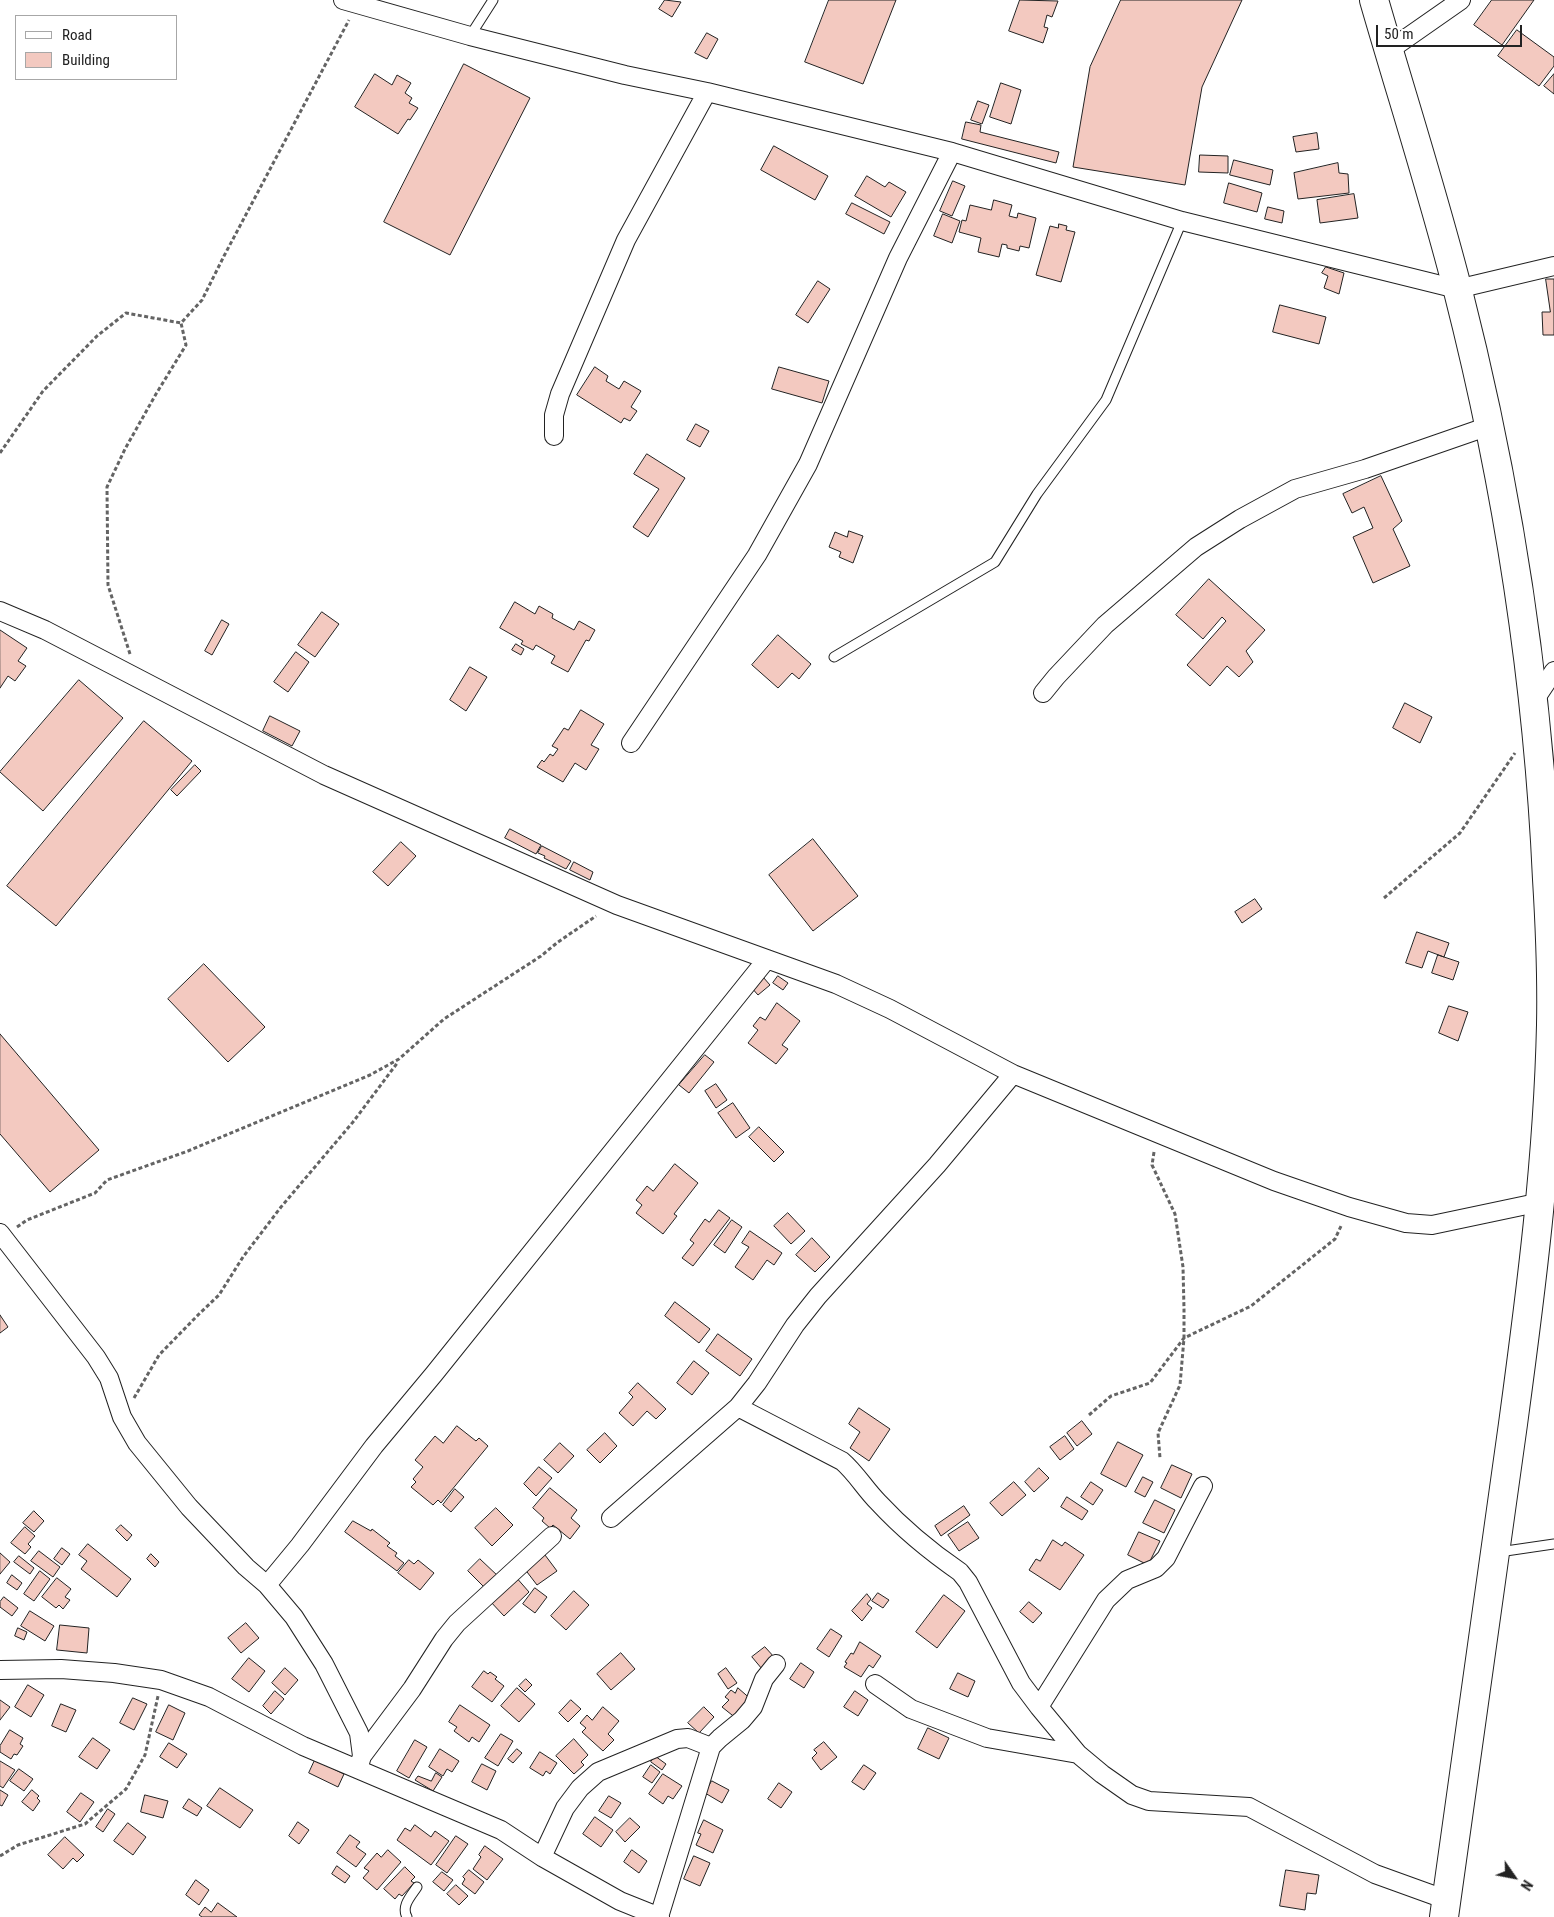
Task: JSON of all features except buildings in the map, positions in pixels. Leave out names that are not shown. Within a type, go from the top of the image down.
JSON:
[{"type":"highway","points":[[1374,0],[1457,289],[1489,426],[1522,604],[1550,837],[1551,1022],[1541,1202],[1496,1552],[1446,1909]]},
{"type":"street","points":[[1388,50],[1461,0]]},
{"type":"street","points":[[353,1],[470,36],[625,75],[707,92],[952,152],[1182,221],[1457,289],[1554,266]]},
{"type":"street","points":[[554,436],[554,415],[560,394],[626,240],[707,92]]},
{"type":"street","points":[[631,743],[757,555],[808,464],[898,258],[952,152]]},
{"type":"street","points":[[1043,693],[1056,676],[1105,625],[1196,548],[1240,520],[1295,489],[1365,469],[1489,426]]},
{"type":"street","points":[[0,611],[45,630],[324,776],[617,905],[836,984],[890,1009],[1013,1074],[1274,1181],[1349,1208],[1406,1223],[1432,1225],[1541,1202]]},
{"type":"street","points":[[1535,712],[1554,671]]},
{"type":"street","points":[[267,1585],[300,1545],[374,1446],[768,959]]},
{"type":"street","points":[[610,1518],[719,1426],[738,1407],[806,1311],[937,1165],[1013,1074]]},
{"type":"street","points":[[2,1235],[96,1357],[109,1378],[122,1416],[137,1443],[189,1507],[246,1567],[267,1585],[294,1617],[324,1664],[359,1733],[360,1762]]},
{"type":"street","points":[[738,1407],[842,1461],[852,1469],[876,1501],[896,1521],[960,1572],[968,1582],[1021,1683],[1078,1754],[1102,1774],[1140,1799],[1159,1802],[1249,1807],[1375,1874],[1446,1909]]},
{"type":"street","points":[[1039,1707],[1106,1600],[1127,1580],[1156,1568],[1166,1558],[1203,1486]]},
{"type":"street","points":[[360,1762],[457,1623],[552,1536]]},
{"type":"street","points":[[0,1670],[61,1669],[114,1673],[161,1680],[209,1697],[303,1746],[360,1762],[501,1830],[542,1857],[620,1901],[659,1917],[705,1761],[711,1747],[742,1720],[753,1707],[764,1679],[776,1664]]},
{"type":"street","points":[[875,1684],[911,1709],[987,1738],[1078,1754]]},
{"type":"street","points":[[542,1857],[565,1808],[580,1788],[598,1772],[677,1739],[688,1738],[697,1740],[711,1747]]},
{"type":"lane","points":[[470,36],[493,0]]},
{"type":"lane","points":[[834,657],[995,562],[1037,494],[1106,400],[1182,221]]},
{"type":"lane","points":[[1496,1552],[1554,1544]]},
{"type":"lane","points":[[407,1917],[405,1913],[406,1903],[417,1887]]},
{"type":"path","points":[[181,323],[202,300],[353,1]]},
{"type":"path","points":[[0,453],[44,391],[97,336],[126,313],[181,323]]},
{"type":"path","points":[[138,679],[108,585],[107,487],[125,449],[186,345],[181,323]]},
{"type":"path","points":[[1384,898],[1460,832],[1535,712]]},
{"type":"path","points":[[122,1416],[160,1356],[199,1314],[219,1296],[243,1257],[281,1206],[353,1122],[400,1059],[444,1019],[541,956],[596,916],[617,905]]},
{"type":"path","points":[[2,1235],[26,1220],[95,1193],[106,1180],[258,1122],[370,1075],[400,1059]]},
{"type":"path","points":[[1160,1458],[1158,1433],[1180,1385],[1184,1338],[1183,1267],[1175,1214],[1152,1165],[1153,1154],[1161,1135]]},
{"type":"path","points":[[1089,1415],[1111,1396],[1150,1383],[1184,1338],[1250,1306],[1335,1239],[1349,1208]]},
{"type":"path","points":[[0,1856],[18,1845],[85,1824],[126,1789],[145,1754],[153,1726],[161,1680]]}]
